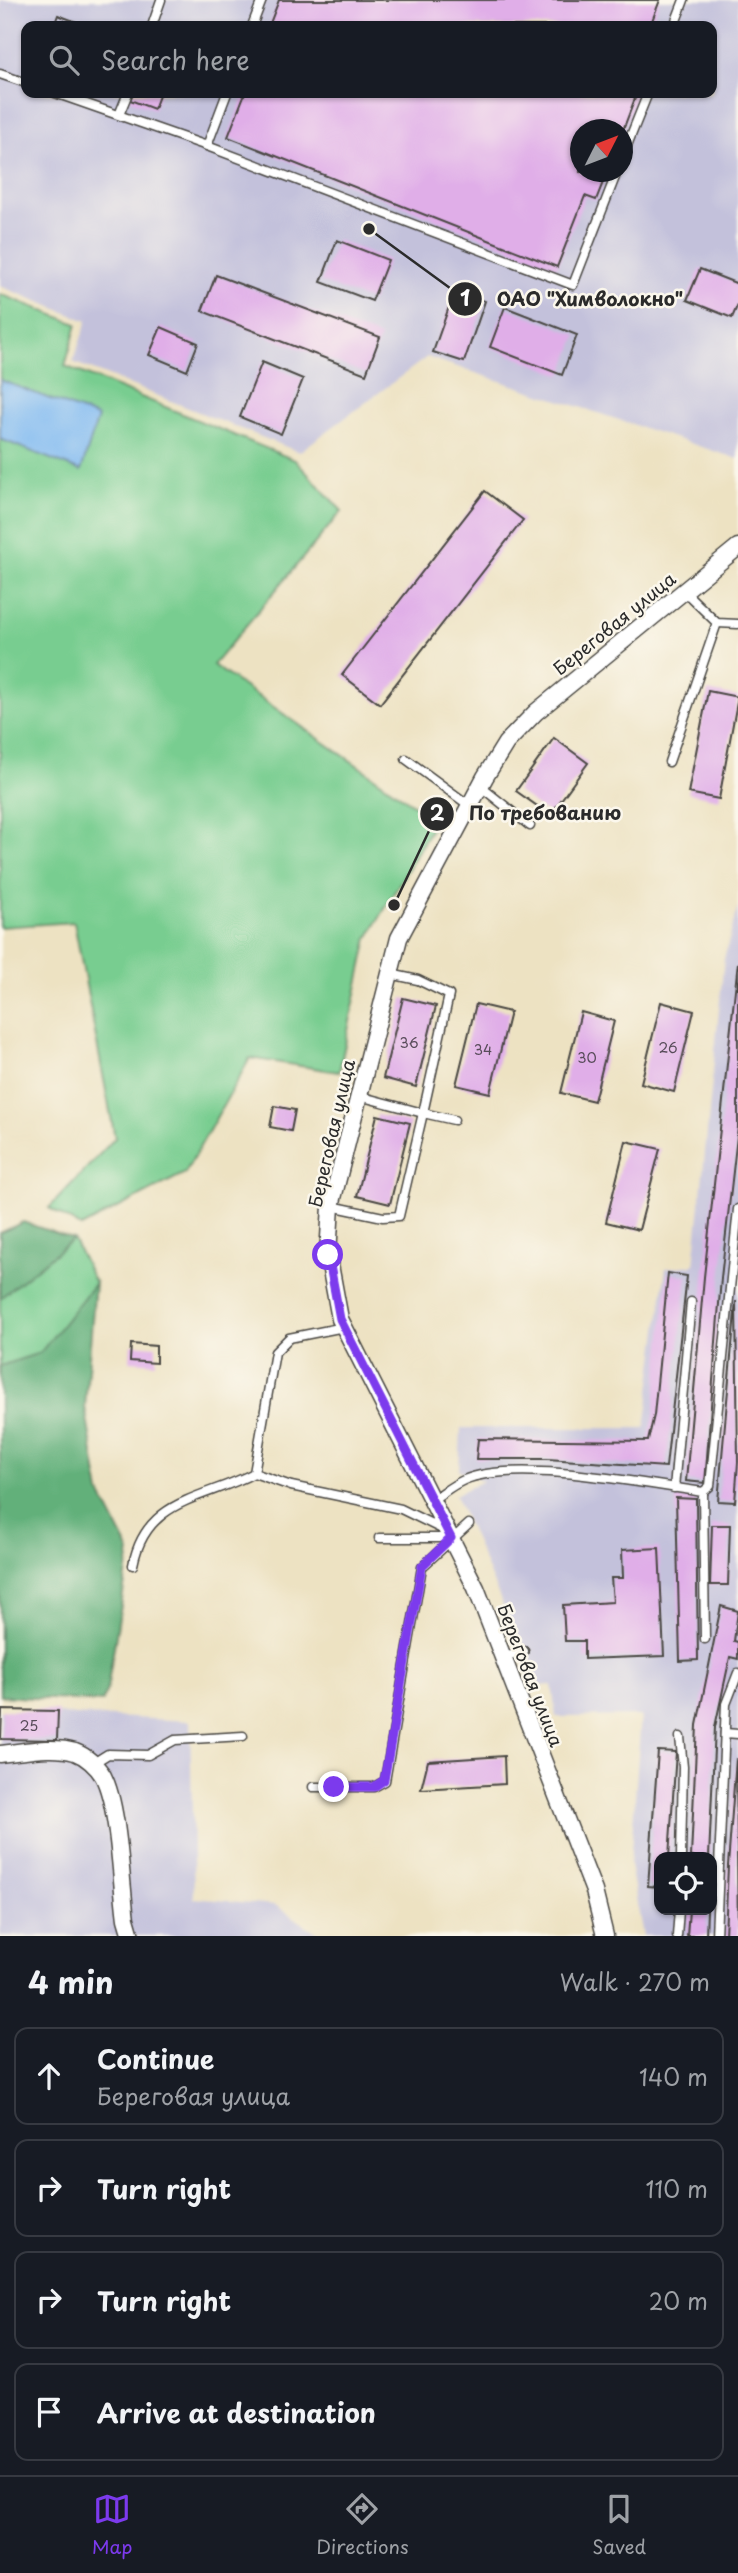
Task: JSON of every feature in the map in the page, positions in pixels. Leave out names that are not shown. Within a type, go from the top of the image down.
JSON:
[{"type":"street","name":"Береговая улица","points":[[605,1936],[594,1891],[505,1657],[449,1534],[344,1326],[328,1255],[331,1206],[399,937],[506,743],[536,712],[738,547]]},
{"type":"street","points":[[0,1754],[63,1749],[85,1756],[103,1776],[112,1808],[126,1919],[131,1936]]},
{"type":"lane","points":[[154,21],[161,0]]},
{"type":"lane","points":[[254,21],[262,0]]},
{"type":"lane","points":[[676,21],[684,0]]},
{"type":"lane","points":[[0,74],[21,81]]},
{"type":"lane","points":[[70,98],[207,146],[573,285],[613,182]]},
{"type":"lane","points":[[119,115],[126,98]]},
{"type":"lane","points":[[207,146],[225,98]]},
{"type":"lane","points":[[633,130],[646,98]]},
{"type":"lane","points":[[684,591],[717,623],[738,624]]},
{"type":"lane","points":[[669,762],[717,623]]},
{"type":"lane","points":[[406,759],[470,806]]},
{"type":"lane","points":[[480,786],[530,826]]},
{"type":"lane","points":[[331,1206],[383,1217],[398,1216],[449,995],[418,980],[390,974]]},
{"type":"lane","points":[[359,1096],[454,1120]]},
{"type":"lane","points":[[432,1500],[464,1480],[493,1473],[575,1474],[703,1492],[710,1486],[738,1209]]},
{"type":"lane","points":[[674,1488],[691,1302]]},
{"type":"lane","points":[[254,1473],[275,1352],[289,1339],[344,1326]]},
{"type":"lane","points":[[133,1565],[137,1543],[152,1523],[168,1509],[254,1473],[290,1486],[401,1509],[449,1534]]},
{"type":"lane","points":[[703,1492],[705,1639]]},
{"type":"lane","points":[[313,1787],[374,1787],[384,1780],[422,1566],[449,1534],[469,1524]]},
{"type":"lane","points":[[379,1538],[449,1534]]},
{"type":"lane","points":[[505,1657],[524,1651]]},
{"type":"lane","points":[[716,1936],[726,1704],[738,1673]]},
{"type":"lane","points":[[725,1733],[738,1734]]},
{"type":"lane","points":[[93,1764],[108,1754],[148,1755],[175,1740],[243,1736]]},
{"type":"lane","points":[[680,1737],[683,1767],[681,1852]]},
{"type":"lane","points":[[677,1936],[679,1915]]},
{"type":"shaded area","points":[[0,0],[738,0],[738,459],[427,357],[299,452],[73,362],[87,321],[0,286]]},
{"type":"shaded area","points":[[738,906],[738,1936],[643,1936],[630,1865],[641,1716],[556,1717],[552,1685],[538,1686],[455,1495],[483,1481],[459,1470],[461,1428],[645,1428],[666,1268],[694,1265],[724,959]]},
{"type":"shaded area","points":[[0,1711],[190,1721],[194,1898],[275,1905],[322,1936],[0,1936]]},
{"type":"green space","points":[[0,294],[77,324],[65,366],[295,460],[342,511],[213,665],[436,820],[368,938],[339,1072],[250,1058],[185,1173],[81,1227],[49,1208],[115,1138],[74,922],[0,927]]},
{"type":"green space","points":[[23,1222],[73,1239],[0,1298],[0,1233]]},
{"type":"green space","points":[[73,1239],[95,1283],[40,1353],[0,1366],[0,1298]]},
{"type":"green space","points":[[95,1283],[85,1407],[100,1493],[130,1552],[107,1689],[102,1702],[0,1696],[0,1366],[40,1353]]},
{"type":"water","points":[[0,380],[98,417],[81,471],[0,439]]},
{"type":"building","points":[[279,0],[660,0],[652,21],[271,21]]},
{"type":"building","points":[[58,15],[74,21],[56,21]]},
{"type":"building","points":[[131,98],[158,98],[154,109],[130,100]]},
{"type":"building","points":[[243,98],[635,98],[627,119],[570,119],[570,182],[603,182],[596,200],[585,196],[557,267],[228,137]]},
{"type":"building","points":[[337,240],[388,260],[372,301],[321,282]]},
{"type":"building","points":[[700,269],[738,284],[738,304],[732,318],[687,300]]},
{"type":"building","points":[[216,275],[380,337],[366,374],[202,311]]},
{"type":"building","points":[[455,290],[485,301],[464,362],[433,352]]},
{"type":"building","points":[[505,307],[577,335],[562,375],[490,347]]},
{"type":"building","points":[[161,327],[198,343],[187,371],[149,355]]},
{"type":"building","points":[[262,362],[303,379],[281,434],[240,417]]},
{"type":"building","points":[[485,491],[523,520],[380,704],[342,675]]},
{"type":"building","points":[[708,691],[738,697],[719,799],[688,793]]},
{"type":"building","points":[[554,738],[588,763],[550,815],[516,791]]},
{"type":"building","points":[[738,962],[738,1127],[721,1278],[705,1483],[686,1481],[704,1277]]},
{"type":"building","points":[[403,998],[436,1006],[416,1087],[383,1078]]},
{"type":"building","points":[[661,1002],[694,1011],[674,1092],[641,1083]]},
{"type":"building","points":[[476,1004],[510,1012],[490,1093],[456,1085]]},
{"type":"building","points":[[581,1012],[614,1021],[594,1101],[561,1093]]},
{"type":"building","points":[[274,1106],[295,1110],[291,1131],[270,1127]]},
{"type":"building","points":[[377,1115],[410,1123],[390,1204],[357,1196]]},
{"type":"building","points":[[626,1141],[660,1149],[639,1230],[606,1222]]},
{"type":"building","points":[[668,1273],[687,1276],[666,1467],[547,1459],[476,1459],[478,1439],[648,1441],[654,1415]]},
{"type":"building","points":[[736,1301],[738,1462],[735,1502],[718,1501]]},
{"type":"building","points":[[131,1344],[156,1346],[156,1363],[130,1361]]},
{"type":"building","points":[[676,1498],[696,1499],[698,1660],[680,1661]]},
{"type":"building","points":[[712,1525],[730,1525],[728,1585],[710,1585]]},
{"type":"building","points":[[659,1548],[664,1656],[584,1659],[584,1641],[565,1641],[563,1605],[613,1602],[611,1578],[623,1578],[622,1550]]},
{"type":"building","points":[[721,1606],[738,1611],[734,1641],[738,1642],[738,1659],[730,1657],[715,1727],[709,1852],[691,1852],[697,1725]]},
{"type":"building","points":[[2,1710],[58,1711],[57,1740],[1,1739]]},
{"type":"building","points":[[658,1751],[676,1752],[669,1852],[654,1852],[654,1887],[648,1886]]},
{"type":"building","points":[[504,1756],[505,1784],[421,1789],[428,1761]]},
{"type":"building","points":[[736,1758],[738,1936],[725,1936],[728,1866]]},
{"type":"building","points":[[689,1915],[707,1915],[706,1936],[687,1936]]},
{"type":"place","name":"ОАО \"Химволокно\"","points":[[369,229]]},
{"type":"place","name":"По требованию","points":[[394,905]]},
{"type":"route","points":[[328,1255],[340,1319],[451,1538],[422,1566],[384,1780],[374,1787],[334,1787]]}]
